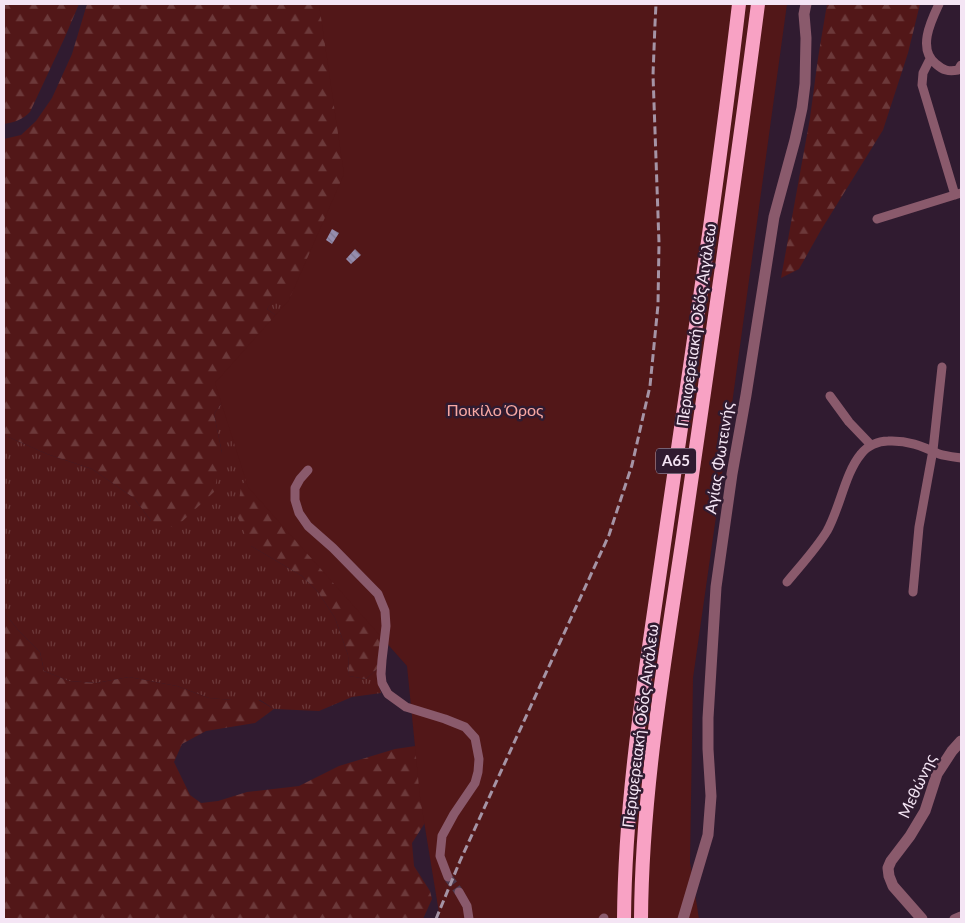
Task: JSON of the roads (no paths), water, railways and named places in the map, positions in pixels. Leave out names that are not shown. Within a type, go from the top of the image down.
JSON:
[{"type":"highway","name":"Περιφερειακή Οδός Αιγάλεω","points":[[624,919],[630,804],[642,692],[724,130],[739,4]]},
{"type":"highway","name":"Περιφερειακή Οδός Αιγάλεω","points":[[641,919],[643,851],[652,746],[740,148],[758,4]]},
{"type":"street","name":"Αγίας Φωτεινής","points":[[683,919],[708,835],[711,796],[708,718],[716,587],[732,474],[774,217],[802,108],[805,84],[806,38],[804,14],[806,4]]},
{"type":"street","points":[[877,219],[958,194],[922,85],[924,73],[930,59],[927,45],[928,28],[939,4]]},
{"type":"street","points":[[930,59],[948,72],[958,70],[961,65]]},
{"type":"street","points":[[913,592],[918,527],[933,450],[942,368]]},
{"type":"street","points":[[830,396],[849,422],[871,445]]},
{"type":"street","points":[[787,582],[827,531],[838,510],[853,467],[861,453],[871,445],[886,441],[904,441],[921,445],[940,454],[961,458]]},
{"type":"street","points":[[308,470],[295,488],[295,500],[299,513],[308,526],[333,548],[378,594],[385,611],[386,626],[381,674],[382,683],[388,694],[406,707],[465,727],[475,738],[479,759],[475,783],[442,836],[440,856],[448,877]]},
{"type":"street","name":"Μεθώνης","points":[[922,919],[893,886],[888,868],[920,821],[937,774],[961,741]]},
{"type":"street","points":[[459,892],[467,906],[469,919]]},
{"type":"street","points":[[954,919],[961,916]]},
{"type":"tunnel","points":[[448,877],[459,892]]},
{"type":"railway","points":[[436,919],[460,861],[609,535],[632,465],[650,386],[658,305],[659,243],[653,75],[656,4]]},
{"type":"park label","name":"Ποικίλο Όρος","points":[[495,410]]}]
